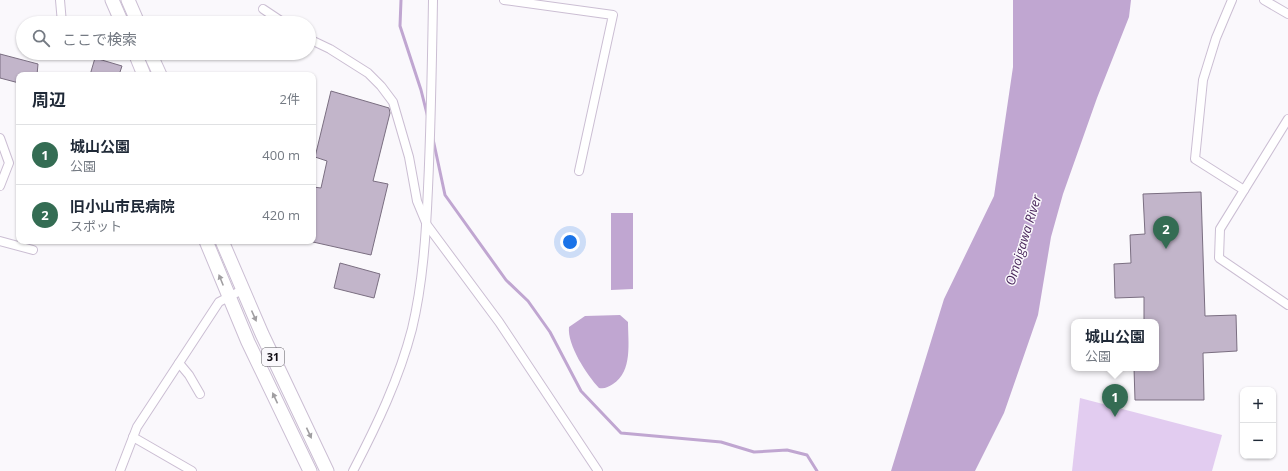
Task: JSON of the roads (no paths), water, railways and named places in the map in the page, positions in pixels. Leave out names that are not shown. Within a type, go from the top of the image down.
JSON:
[{"type":"main road","points":[[112,0],[119,16]]},
{"type":"main road","points":[[128,0],[135,16]]},
{"type":"main road","points":[[137,60],[143,72]]},
{"type":"main road","points":[[153,60],[159,72]]},
{"type":"main road","name":"31","points":[[207,244],[228,296],[306,469]]},
{"type":"main road","name":"31","points":[[223,244],[242,290],[327,471]]},
{"type":"street","points":[[60,0],[61,16]]},
{"type":"street","points":[[353,471],[377,425],[393,387],[412,328],[421,278],[427,225],[433,0]]},
{"type":"street","points":[[504,0],[613,15],[580,171]]},
{"type":"street","points":[[1232,0],[1216,38],[1203,80],[1195,159],[1244,190]]},
{"type":"street","points":[[1264,0],[1288,14]]},
{"type":"street","points":[[263,9],[274,16]]},
{"type":"street","points":[[316,42],[330,49],[368,74],[381,86],[393,102],[409,157],[417,201],[427,225],[499,322],[598,471]]},
{"type":"street","points":[[1288,120],[1220,229],[1219,258],[1288,305]]},
{"type":"street","points":[[0,138],[9,162],[0,186]]},
{"type":"street","points":[[0,241],[34,250]]},
{"type":"street","points":[[120,471],[137,427],[219,302],[242,290]]},
{"type":"street","points":[[179,363],[189,375],[200,394]]},
{"type":"street","points":[[133,437],[192,471]]},
{"type":"water","name":"Omoigawa River","points":[[1013,0],[1131,0],[1129,17],[1097,98],[1063,194],[1051,237],[1038,315],[1004,413],[975,471],[891,471],[944,299],[994,196],[1013,67]]},
{"type":"water","points":[[611,213],[633,213],[633,289],[611,290]]},
{"type":"water","points":[[620,315],[628,322],[629,347],[627,364],[624,372],[613,384],[608,387],[599,388],[589,376],[574,351],[569,334],[569,327],[585,316]]},
{"type":"waterway","points":[[401,0],[400,26],[421,90],[428,118]]},
{"type":"waterway","points":[[433,139],[445,195],[506,280],[528,301],[550,332],[581,391],[621,433],[721,442],[754,452],[787,450],[807,455],[817,471]]},
{"type":"place","name":"旧小山市民病院","points":[[1166,249]]},
{"type":"place","name":"城山公園","points":[[1115,417]]}]
